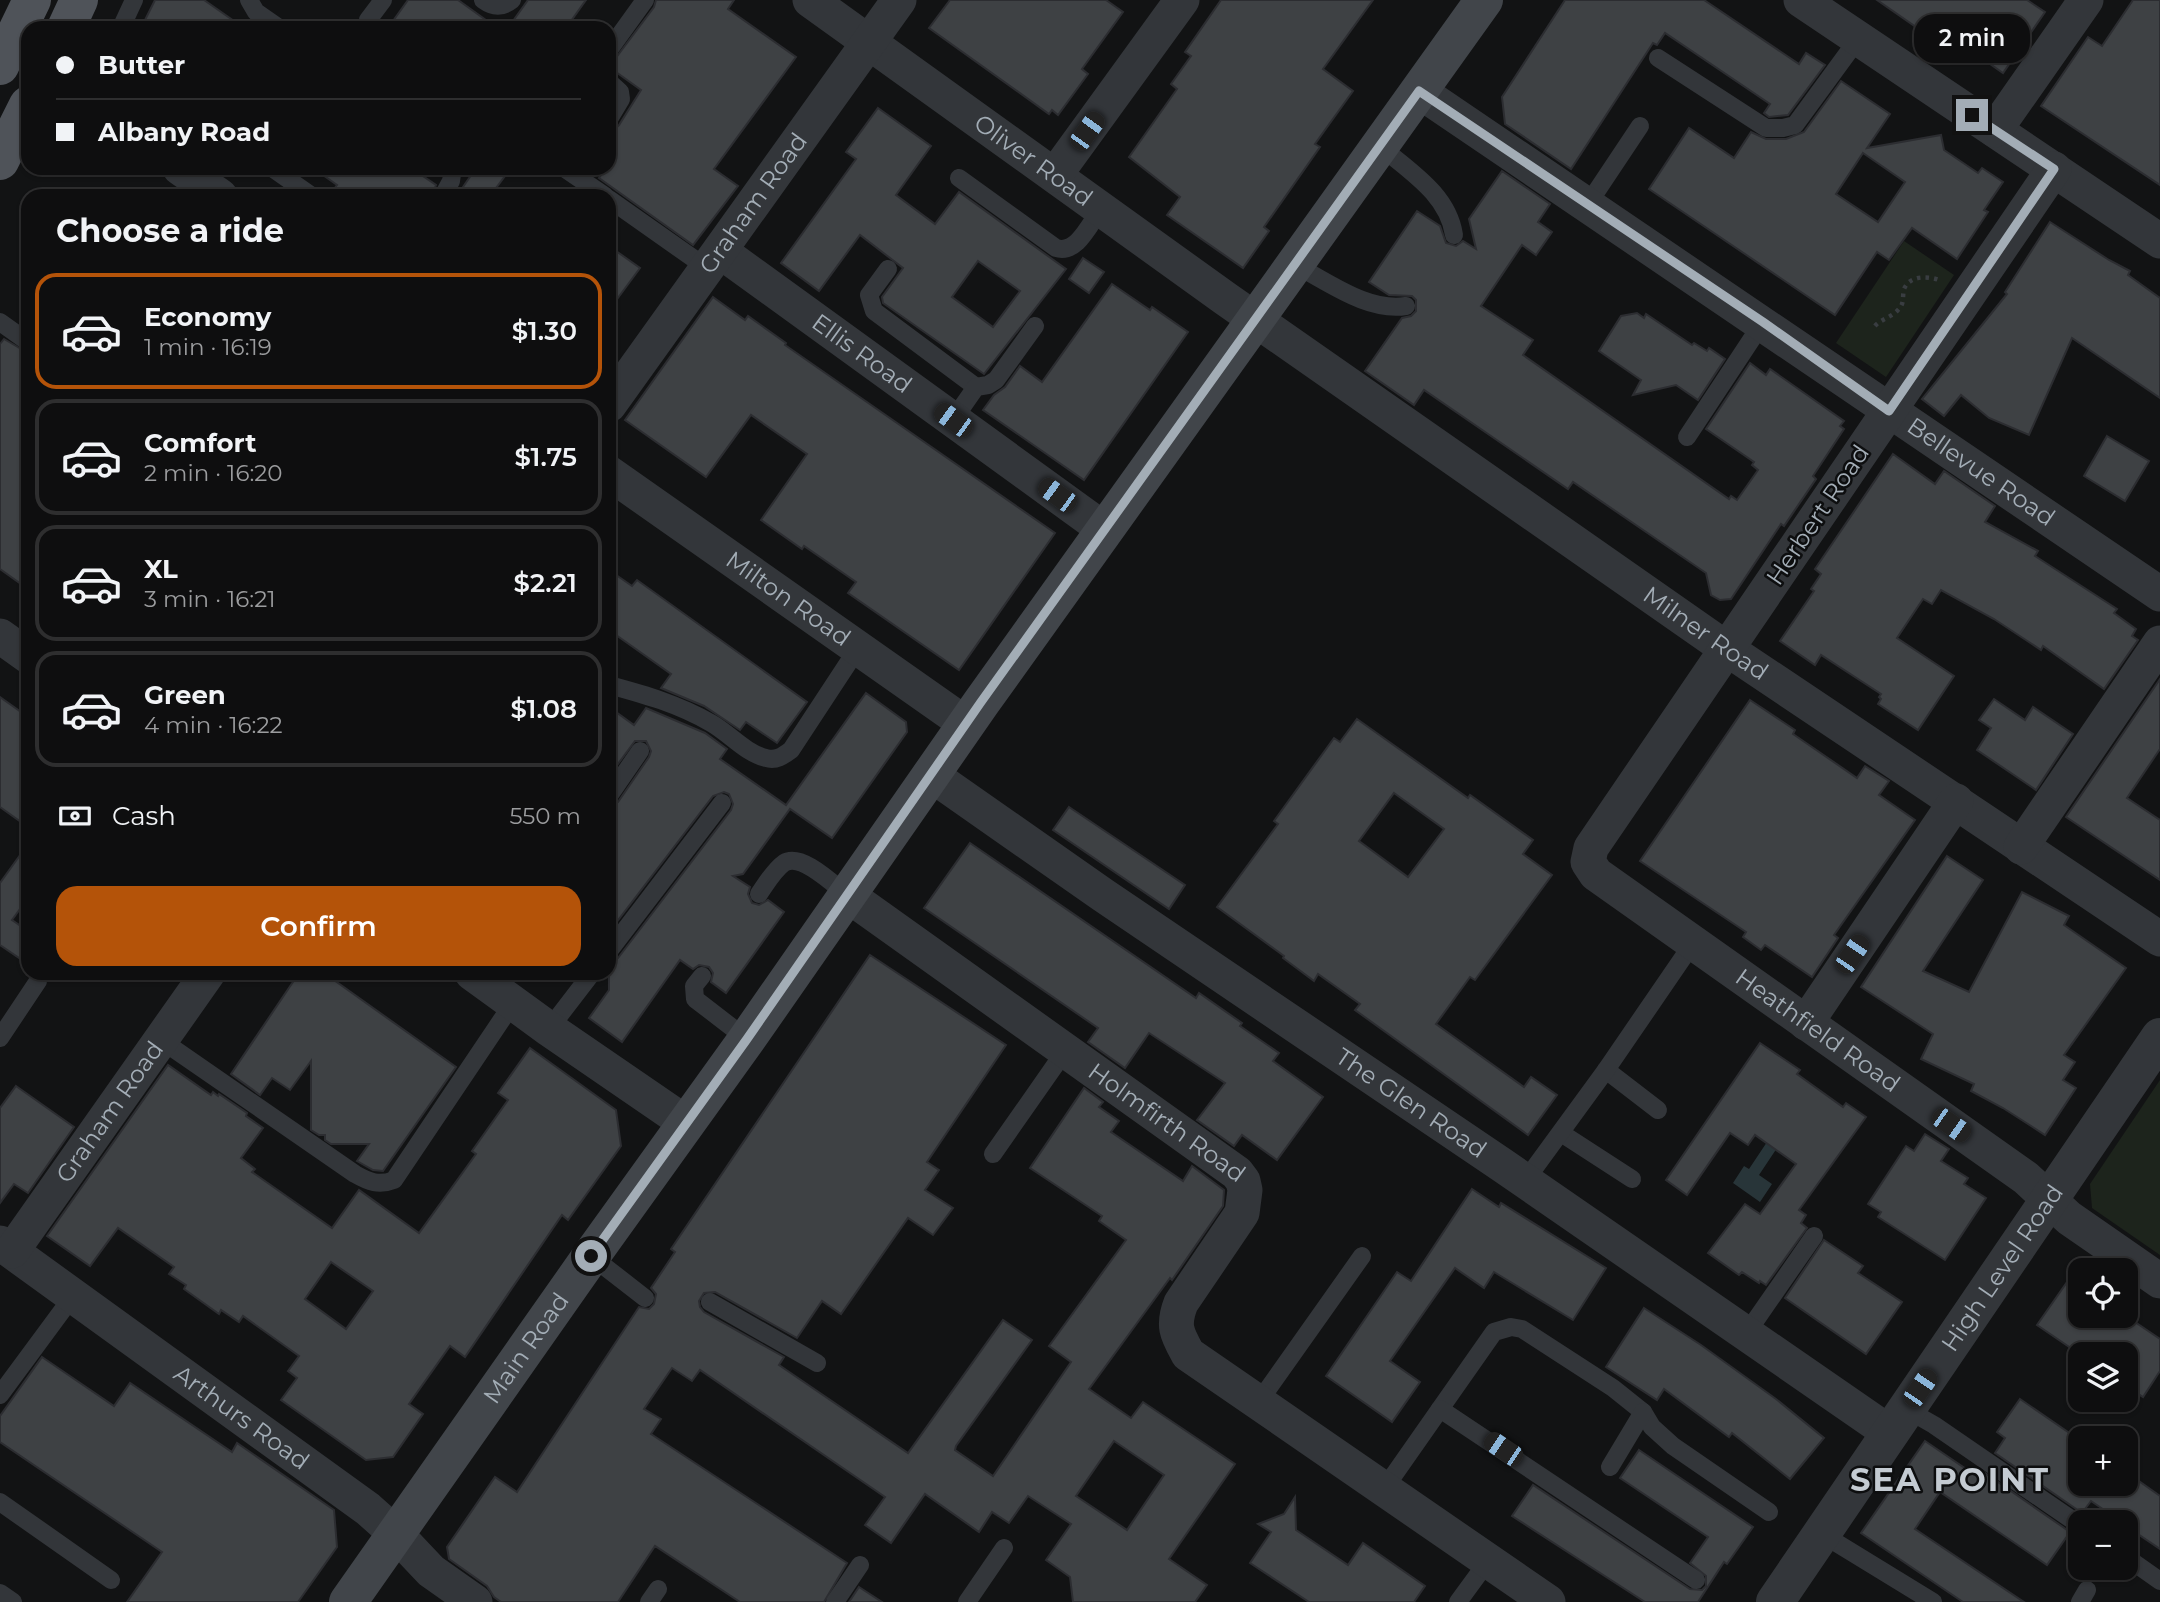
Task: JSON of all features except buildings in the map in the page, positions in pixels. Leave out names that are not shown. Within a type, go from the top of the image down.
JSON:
[{"type":"main road","points":[[25,21],[32,0]]},
{"type":"main road","points":[[69,21],[79,0]]},
{"type":"main road","name":"Main Road","points":[[348,1602],[747,1039],[930,774],[1484,0]]},
{"type":"main road","points":[[13,58],[21,34]]},
{"type":"main road","points":[[0,161],[21,119]]},
{"type":"street","name":"Oliver Road","points":[[810,0],[1255,320]]},
{"type":"street","name":"Graham Road","points":[[616,395],[899,0]]},
{"type":"street","points":[[1055,175],[1182,0]]},
{"type":"street","points":[[1801,0],[2160,241]]},
{"type":"street","points":[[1995,130],[2086,0]]},
{"type":"street","name":"Bellevue Road","points":[[1419,91],[2160,594]]},
{"type":"street","name":"Herbert Road","points":[[1588,862],[1591,848],[2054,169]]},
{"type":"street","points":[[190,175],[210,189]]},
{"type":"street","name":"Ellis Road","points":[[713,259],[953,420],[1105,530]]},
{"type":"street","name":"Milner Road","points":[[1255,320],[1727,649],[2160,939]]},
{"type":"street","name":"Milton Road","points":[[616,478],[966,724]]},
{"type":"street","points":[[0,636],[21,651]]},
{"type":"street","points":[[2021,846],[2160,643]]},
{"type":"street","name":"The Glen Road","points":[[930,774],[1746,1334],[1898,1421]]},
{"type":"street","points":[[1806,1023],[1956,801]]},
{"type":"street","name":"Heathfield Road","points":[[1588,862],[1596,874],[2026,1178],[2071,1220],[2160,1281]]},
{"type":"street","name":"Holmfirth Road","points":[[846,894],[1229,1167],[1243,1181],[1245,1191],[1242,1213],[1181,1303],[1175,1319],[1178,1335],[1188,1354],[1548,1602]]},
{"type":"street","name":"Graham Road","points":[[6,1247],[203,980]]},
{"type":"street","points":[[485,980],[549,1030],[686,1123]]},
{"type":"street","name":"High Level Road","points":[[1775,1602],[2160,1037]]},
{"type":"street","name":"Arthurs Road","points":[[6,1247],[368,1509],[431,1571],[475,1602]]},
{"type":"lane","points":[[124,21],[134,0]]},
{"type":"lane","points":[[249,0],[256,12],[269,21]]},
{"type":"lane","points":[[368,21],[383,0]]},
{"type":"lane","points":[[483,0],[496,7],[505,6],[512,0]]},
{"type":"lane","points":[[616,40],[645,0]]},
{"type":"lane","points":[[1658,58],[1766,128],[1783,128],[1795,125],[1858,39]]},
{"type":"lane","points":[[616,88],[621,99],[616,107]]},
{"type":"lane","points":[[1588,204],[1640,126]]},
{"type":"lane","points":[[1380,145],[1433,192],[1447,211],[1454,235]]},
{"type":"lane","points":[[282,175],[302,189]]},
{"type":"lane","points":[[577,175],[596,189]]},
{"type":"lane","points":[[959,178],[1062,250],[1074,245],[1101,209]]},
{"type":"lane","points":[[616,203],[713,259]]},
{"type":"lane","points":[[1295,265],[1371,304],[1394,308],[1406,306]]},
{"type":"lane","points":[[888,269],[869,295],[874,311],[976,387]]},
{"type":"lane","points":[[0,322],[21,337]]},
{"type":"lane","points":[[1688,437],[1763,322]]},
{"type":"lane","points":[[953,420],[976,387],[996,380],[1035,327]]},
{"type":"lane","points":[[616,687],[667,701],[713,724],[749,750],[767,758],[780,758],[791,750],[858,648]]},
{"type":"lane","points":[[616,786],[640,751]]},
{"type":"lane","points":[[616,942],[722,803]]},
{"type":"lane","points":[[760,894],[785,862],[794,861],[809,866],[846,894]]},
{"type":"lane","points":[[1525,1181],[1606,1070],[1693,943]]},
{"type":"lane","points":[[702,976],[694,986],[695,999],[747,1039]]},
{"type":"lane","points":[[549,1030],[587,980]]},
{"type":"lane","points":[[0,1038],[38,981]]},
{"type":"lane","points":[[161,1040],[355,1174],[369,1182],[383,1185],[394,1180],[513,1003]]},
{"type":"lane","points":[[993,1153],[1065,1051]]},
{"type":"lane","points":[[1606,1070],[1658,1110]]},
{"type":"lane","points":[[1561,1133],[1632,1179]]},
{"type":"lane","points":[[1746,1334],[1814,1236]]},
{"type":"lane","points":[[591,1256],[645,1298]]},
{"type":"lane","points":[[1258,1403],[1362,1256]]},
{"type":"lane","points":[[0,1395],[73,1296]]},
{"type":"lane","points":[[710,1302],[817,1363]]},
{"type":"lane","points":[[1384,1489],[1489,1338],[1494,1332],[1511,1327],[1522,1329],[1613,1388],[1643,1412],[1652,1427],[1673,1446],[1769,1511]]},
{"type":"lane","points":[[1440,1409],[1696,1580]]},
{"type":"lane","points":[[1610,1467],[1643,1412]]},
{"type":"lane","points":[[1898,1421],[1934,1425],[2068,1517]]},
{"type":"lane","points":[[0,1502],[111,1580]]},
{"type":"lane","points":[[1822,1534],[1933,1602]]},
{"type":"lane","points":[[967,1602],[1004,1548]]},
{"type":"lane","points":[[1458,1602],[1488,1561]]},
{"type":"lane","points":[[835,1602],[860,1565]]},
{"type":"lane","points":[[2138,1565],[2160,1581]]},
{"type":"lane","points":[[0,1593],[13,1602]]},
{"type":"path","points":[[1875,326],[1899,309],[1910,281],[1920,277],[1933,278],[1949,284]]},
{"type":"shaded area","points":[[1904,241],[1954,275],[1886,377],[1836,343]]},
{"type":"shaded area","points":[[2160,1080],[2160,1255],[2092,1208],[2090,1184]]},
{"type":"shaded area","points":[[1771,1136],[1781,1142],[1759,1175],[1772,1184],[1760,1202],[1733,1183],[1744,1166],[1749,1169]]},
{"type":"district","name":"SEA POINT","points":[[1950,1480]]},
{"type":"route","points":[[591,1256],[747,1039],[981,702],[1419,91],[1763,322],[1889,411],[2054,169],[1972,115]]}]
